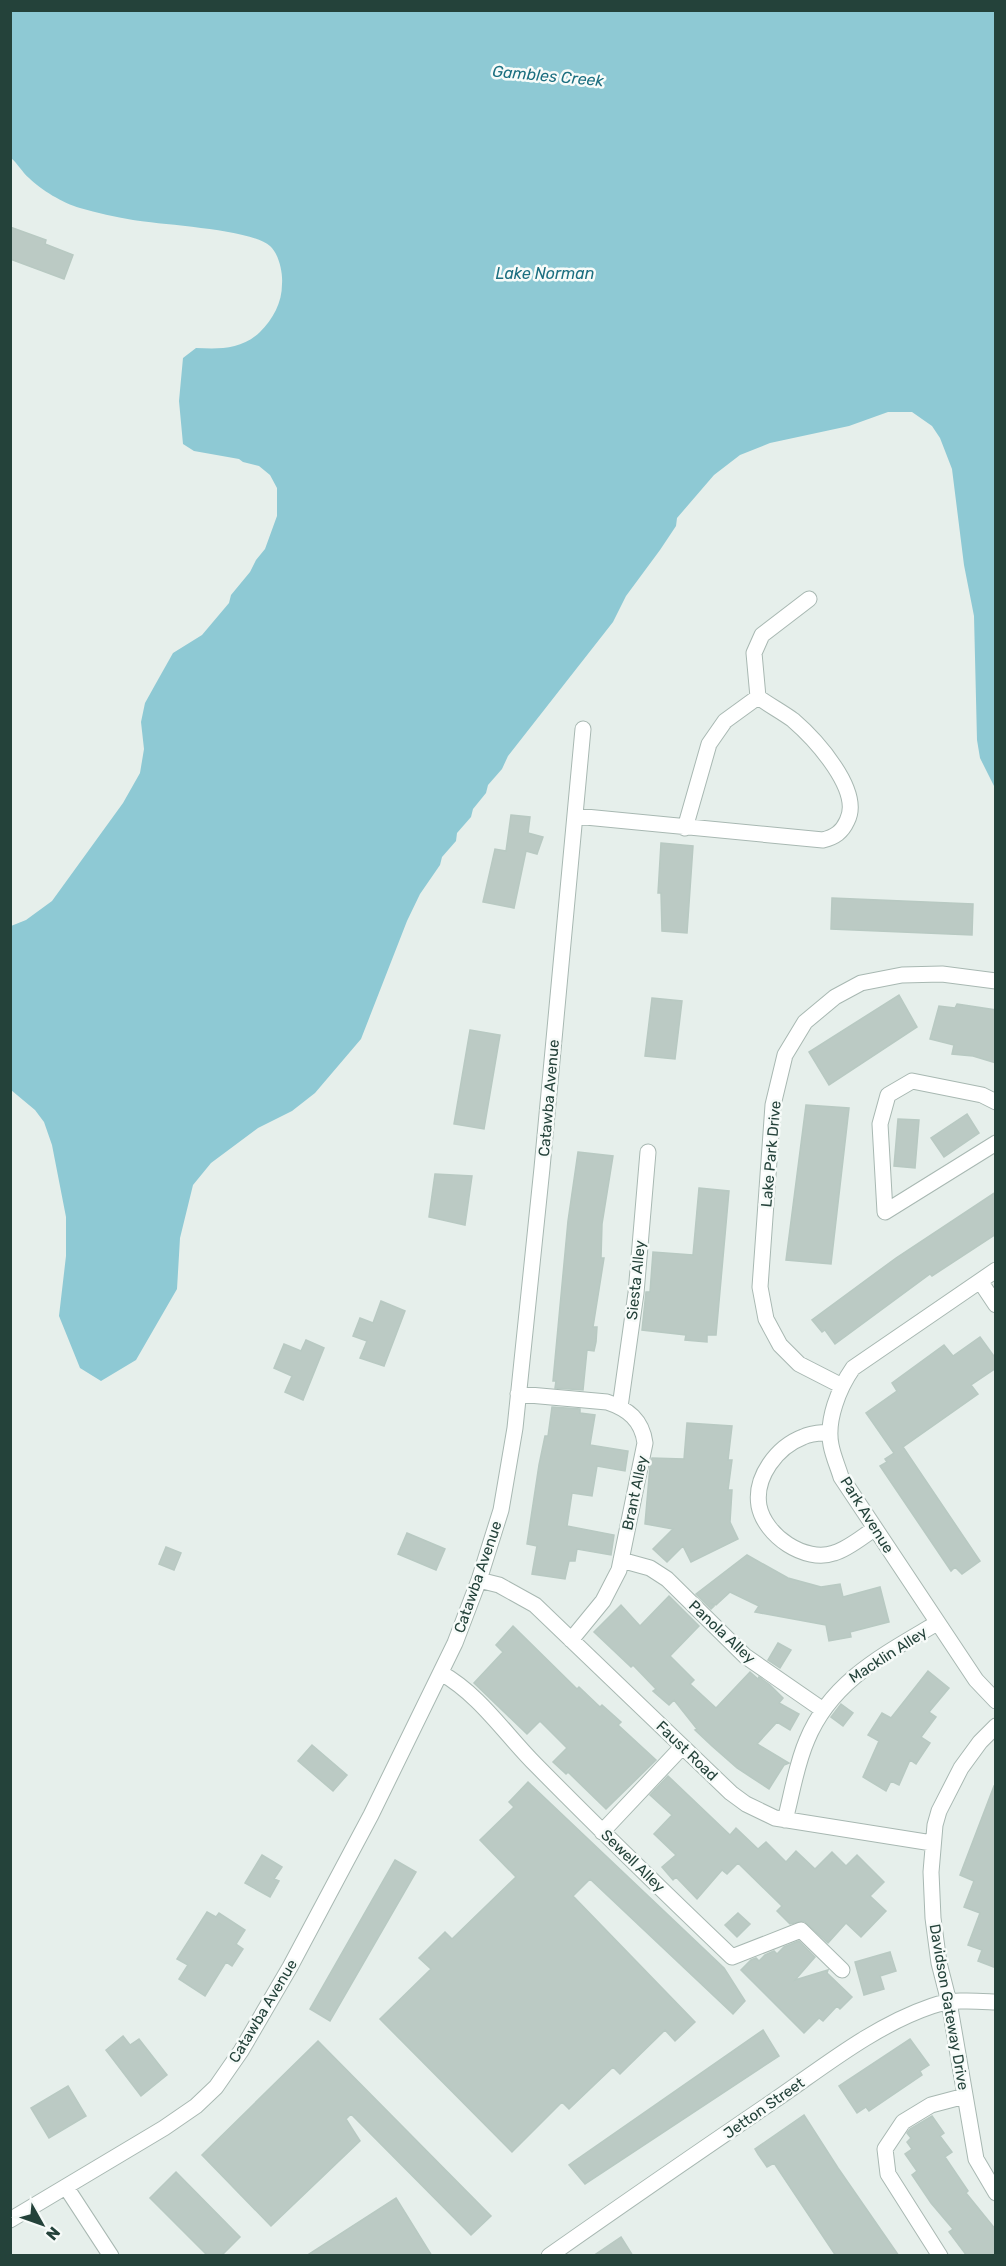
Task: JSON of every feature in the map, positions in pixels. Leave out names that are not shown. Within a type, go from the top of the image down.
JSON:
[{"type":"street","points":[[758,697],[754,653],[762,635],[809,599]]},
{"type":"street","points":[[575,816],[823,840],[834,837],[849,818],[852,806],[849,792],[834,767],[810,736],[792,720],[758,697]]},
{"type":"street","points":[[685,828],[709,744],[725,721],[758,697]]},
{"type":"street","name":"Catawba Avenue","points":[[10,2220],[164,2128],[196,2106],[216,2087],[241,2051],[290,1966],[372,1815],[455,1643],[479,1580],[501,1509],[518,1394],[542,1168],[583,729]]},
{"type":"street","name":"Lake Park Drive","points":[[842,1386],[799,1364],[780,1345],[766,1319],[759,1287],[773,1105],[785,1055],[805,1022],[835,997],[861,983],[912,974],[942,974],[996,981]]},
{"type":"street","points":[[996,1102],[982,1095],[912,1081],[888,1095],[880,1124],[885,1212],[996,1143]]},
{"type":"street","name":"Siesta Alley","points":[[620,1407],[636,1293],[648,1152]]},
{"type":"street","name":"Park Avenue","points":[[996,1270],[853,1368],[842,1386],[830,1432],[831,1446],[841,1477],[976,1680],[996,1701]]},
{"type":"street","points":[[980,1281],[996,1305]]},
{"type":"street","points":[[518,1394],[606,1402],[620,1407]]},
{"type":"street","name":"Brant Alley","points":[[571,1640],[603,1601],[619,1570],[645,1443],[644,1434],[635,1417],[620,1407]]},
{"type":"street","points":[[830,1432],[804,1436],[782,1448],[768,1467],[760,1488],[759,1507],[769,1526],[784,1541],[800,1551],[818,1556],[835,1553],[874,1529]]},
{"type":"street","name":"Panola Alley","points":[[621,1560],[650,1568],[667,1579],[745,1656],[823,1710]]},
{"type":"street","name":"Faust Road","points":[[479,1580],[499,1585],[522,1596],[542,1612],[682,1747],[746,1804],[767,1815],[785,1820],[932,1843]]},
{"type":"street","name":"Macklin Alley","points":[[785,1820],[806,1742],[823,1710],[844,1684],[890,1651],[937,1623]]},
{"type":"street","name":"Sewell Alley","points":[[441,1673],[470,1694],[531,1761],[732,1957],[801,1930],[842,1970]]},
{"type":"street","name":"Davidson Gateway Drive","points":[[996,1726],[980,1742],[950,1788],[939,1811],[932,1843],[933,1918],[939,1964],[949,2002],[976,2159],[996,2193]]},
{"type":"street","points":[[602,1832],[682,1747]]},
{"type":"street","name":"Jetton Street","points":[[549,2256],[869,2037],[931,2007],[949,2002],[967,2000],[996,2002]]},
{"type":"street","points":[[940,2256],[888,2174],[885,2149],[903,2122],[931,2105],[965,2096]]},
{"type":"street","points":[[66,2187],[111,2256]]},
{"type":"water","name":"Lake Norman","points":[[11,10],[995,11],[995,788],[980,758],[977,740],[974,616],[964,565],[952,469],[940,438],[932,426],[912,412],[888,412],[849,426],[770,443],[740,455],[714,475],[677,518],[676,526],[626,596],[613,622],[488,785],[486,793],[473,809],[471,817],[457,833],[456,841],[442,857],[440,865],[420,894],[407,921],[361,1039],[315,1093],[292,1111],[258,1128],[211,1163],[193,1185],[180,1238],[177,1289],[136,1360],[101,1381],[80,1368],[59,1316],[66,1256],[66,1217],[52,1145],[44,1122],[35,1110],[11,1090],[11,926],[26,920],[52,901],[123,803],[140,773],[144,749],[141,722],[145,703],[155,685],[173,653],[202,635],[229,603],[231,595],[265,549],[277,516],[277,488],[270,475],[259,466],[239,459],[194,451],[183,444],[179,401],[183,358],[196,348],[229,347],[253,338],[265,327],[276,310],[282,291],[282,280],[276,254],[270,246],[260,240],[206,228],[133,220],[86,210],[53,196],[27,176],[11,158]]},
{"type":"building","points":[[10,227],[46,240],[45,244],[73,255],[64,279],[10,259]]},
{"type":"building","points":[[511,815],[530,817],[528,833],[543,837],[537,854],[526,851],[514,908],[483,902],[495,849],[506,851]]},
{"type":"building","points":[[661,843],[693,846],[687,933],[662,931],[661,893],[658,893]]},
{"type":"building","points":[[832,898],[973,904],[972,935],[831,929]]},
{"type":"building","points":[[899,995],[917,1027],[829,1085],[809,1052]]},
{"type":"building","points":[[652,998],[682,1001],[675,1059],[645,1056]]},
{"type":"building","points":[[957,1004],[996,1010],[996,1063],[973,1056],[952,1054],[954,1045],[930,1039],[939,1006],[955,1008]]},
{"type":"building","points":[[470,1030],[500,1035],[484,1129],[454,1124]]},
{"type":"building","points":[[806,1105],[849,1108],[831,1264],[786,1260]]},
{"type":"building","points":[[967,1114],[979,1133],[944,1157],[931,1138]]},
{"type":"building","points":[[898,1119],[919,1120],[915,1168],[894,1166]]},
{"type":"building","points":[[578,1152],[613,1156],[602,1224],[601,1258],[604,1258],[593,1327],[597,1327],[596,1342],[594,1351],[587,1350],[583,1390],[555,1388],[556,1381],[553,1381],[568,1221]]},
{"type":"building","points":[[435,1174],[472,1176],[465,1225],[429,1217]]},
{"type":"building","points":[[699,1188],[729,1191],[716,1335],[707,1335],[707,1342],[685,1340],[686,1335],[642,1330],[646,1292],[650,1292],[653,1252],[693,1255]]},
{"type":"building","points":[[996,1192],[996,1234],[932,1276],[930,1274],[835,1344],[825,1330],[822,1332],[812,1320],[896,1258]]},
{"type":"building","points":[[381,1301],[405,1311],[384,1366],[360,1358],[367,1341],[353,1336],[360,1318],[373,1323]]},
{"type":"building","points":[[980,1337],[996,1359],[996,1368],[971,1385],[978,1394],[903,1447],[980,1561],[962,1574],[955,1567],[951,1571],[880,1466],[887,1462],[885,1459],[894,1453],[866,1413],[897,1391],[892,1383],[944,1345],[953,1356]]},
{"type":"building","points":[[306,1340],[324,1348],[303,1400],[285,1392],[292,1376],[274,1368],[284,1344],[301,1351]]},
{"type":"building","points":[[552,1407],[580,1409],[580,1413],[595,1415],[590,1445],[628,1451],[625,1471],[597,1466],[592,1496],[572,1493],[567,1526],[614,1535],[611,1555],[577,1549],[575,1561],[569,1561],[565,1579],[532,1574],[537,1546],[527,1544],[539,1465],[545,1436],[548,1436]]},
{"type":"building","points":[[687,1423],[732,1426],[728,1460],[732,1460],[728,1490],[732,1490],[730,1522],[738,1539],[691,1562],[683,1546],[667,1562],[653,1549],[673,1529],[645,1524],[650,1466],[652,1458],[684,1459]]},
{"type":"building","points":[[407,1533],[445,1549],[436,1570],[398,1554]]},
{"type":"building","points":[[166,1547],[181,1553],[174,1570],[159,1564]]},
{"type":"building","points":[[747,1555],[788,1578],[821,1587],[840,1584],[843,1597],[880,1587],[889,1622],[850,1632],[851,1637],[829,1641],[826,1625],[755,1612],[759,1606],[730,1592],[716,1605],[710,1603],[714,1606],[711,1609],[696,1594]]},
{"type":"building","points":[[669,1596],[699,1626],[670,1656],[694,1680],[690,1684],[716,1708],[750,1672],[770,1685],[783,1698],[779,1703],[799,1714],[790,1730],[777,1722],[757,1744],[789,1763],[784,1765],[769,1789],[737,1768],[712,1746],[695,1730],[697,1729],[674,1700],[669,1705],[653,1691],[656,1689],[633,1665],[631,1667],[594,1632],[621,1605],[640,1626]]},
{"type":"building","points":[[513,1626],[577,1689],[579,1687],[600,1707],[602,1705],[621,1722],[618,1725],[656,1760],[606,1809],[568,1772],[566,1774],[553,1762],[567,1748],[540,1721],[527,1734],[474,1683],[503,1652],[496,1645]]},
{"type":"building","points":[[778,1643],[791,1650],[780,1668],[768,1660]]},
{"type":"building","points":[[928,1671],[949,1688],[929,1712],[936,1717],[921,1737],[930,1743],[916,1764],[910,1760],[899,1785],[891,1781],[886,1791],[863,1777],[879,1741],[868,1735],[882,1713],[891,1718]]},
{"type":"building","points":[[841,1704],[853,1713],[843,1726],[831,1717]]},
{"type":"building","points":[[312,1745],[347,1775],[333,1791],[298,1761]]},
{"type":"building","points":[[668,1776],[730,1835],[736,1828],[758,1849],[766,1842],[786,1862],[796,1851],[815,1869],[832,1852],[846,1866],[857,1855],[884,1882],[870,1896],[886,1911],[861,1937],[846,1923],[828,1943],[804,1921],[790,1924],[777,1911],[782,1906],[738,1863],[727,1874],[722,1870],[697,1899],[676,1877],[673,1880],[662,1867],[676,1855],[654,1834],[672,1815],[650,1795]]},
{"type":"building","points":[[528,1782],[724,1968],[745,2001],[733,2014],[590,1879],[573,1896],[695,2022],[675,2041],[665,2030],[620,2074],[613,2067],[569,2109],[562,2102],[512,2152],[380,2019],[431,1969],[419,1958],[445,1932],[452,1939],[516,1877],[480,1840],[514,1807],[509,1802]]},
{"type":"building","points":[[994,1786],[996,1787],[996,1968],[978,1961],[982,1950],[968,1945],[980,1913],[964,1907],[974,1881],[960,1875]]},
{"type":"building","points":[[262,1855],[282,1867],[274,1879],[279,1881],[270,1897],[245,1883]]},
{"type":"building","points":[[395,1860],[416,1872],[330,2021],[310,2009]]},
{"type":"building","points":[[207,1912],[216,1917],[219,1913],[245,1930],[236,1944],[243,1949],[232,1966],[226,1962],[205,1996],[179,1979],[188,1965],[177,1959]]},
{"type":"building","points":[[738,1913],[750,1924],[737,1937],[725,1925]]},
{"type":"building","points":[[799,1941],[815,1957],[795,1980],[828,1970],[827,1973],[852,1997],[840,2009],[837,2006],[823,2021],[819,2018],[804,2033],[741,1970],[751,1960],[756,1958],[759,1961],[774,1951],[777,1954],[784,1947]]},
{"type":"building","points":[[890,1952],[896,1971],[880,1976],[884,1989],[864,1995],[855,1962]]},
{"type":"building","points":[[763,2030],[779,2056],[585,2184],[569,2165]]},
{"type":"building","points":[[123,2036],[130,2045],[139,2039],[167,2075],[141,2096],[106,2050]]},
{"type":"building","points":[[910,2039],[929,2065],[920,2071],[922,2075],[869,2111],[866,2107],[857,2113],[839,2086]]},
{"type":"building","points":[[318,2041],[491,2216],[471,2235],[351,2114],[346,2119],[360,2141],[271,2226],[202,2155]]},
{"type":"building","points":[[68,2086],[86,2116],[49,2138],[31,2108]]},
{"type":"building","points":[[804,2115],[899,2256],[836,2256],[774,2163],[767,2167],[758,2154],[755,2149]]},
{"type":"building","points":[[932,2116],[944,2133],[940,2136],[952,2152],[945,2157],[968,2191],[966,2193],[996,2230],[996,2256],[967,2256],[949,2232],[953,2229],[912,2175],[917,2171],[905,2154],[912,2149],[907,2142],[911,2138],[907,2133]]},
{"type":"building","points":[[176,2172],[240,2237],[221,2256],[208,2256],[150,2198]]},
{"type":"building","points":[[396,2198],[432,2256],[306,2256]]},
{"type":"building","points":[[621,2237],[633,2256],[593,2256]]},
{"type":"water label","name":"Gambles Creek","points":[[548,76]]}]
